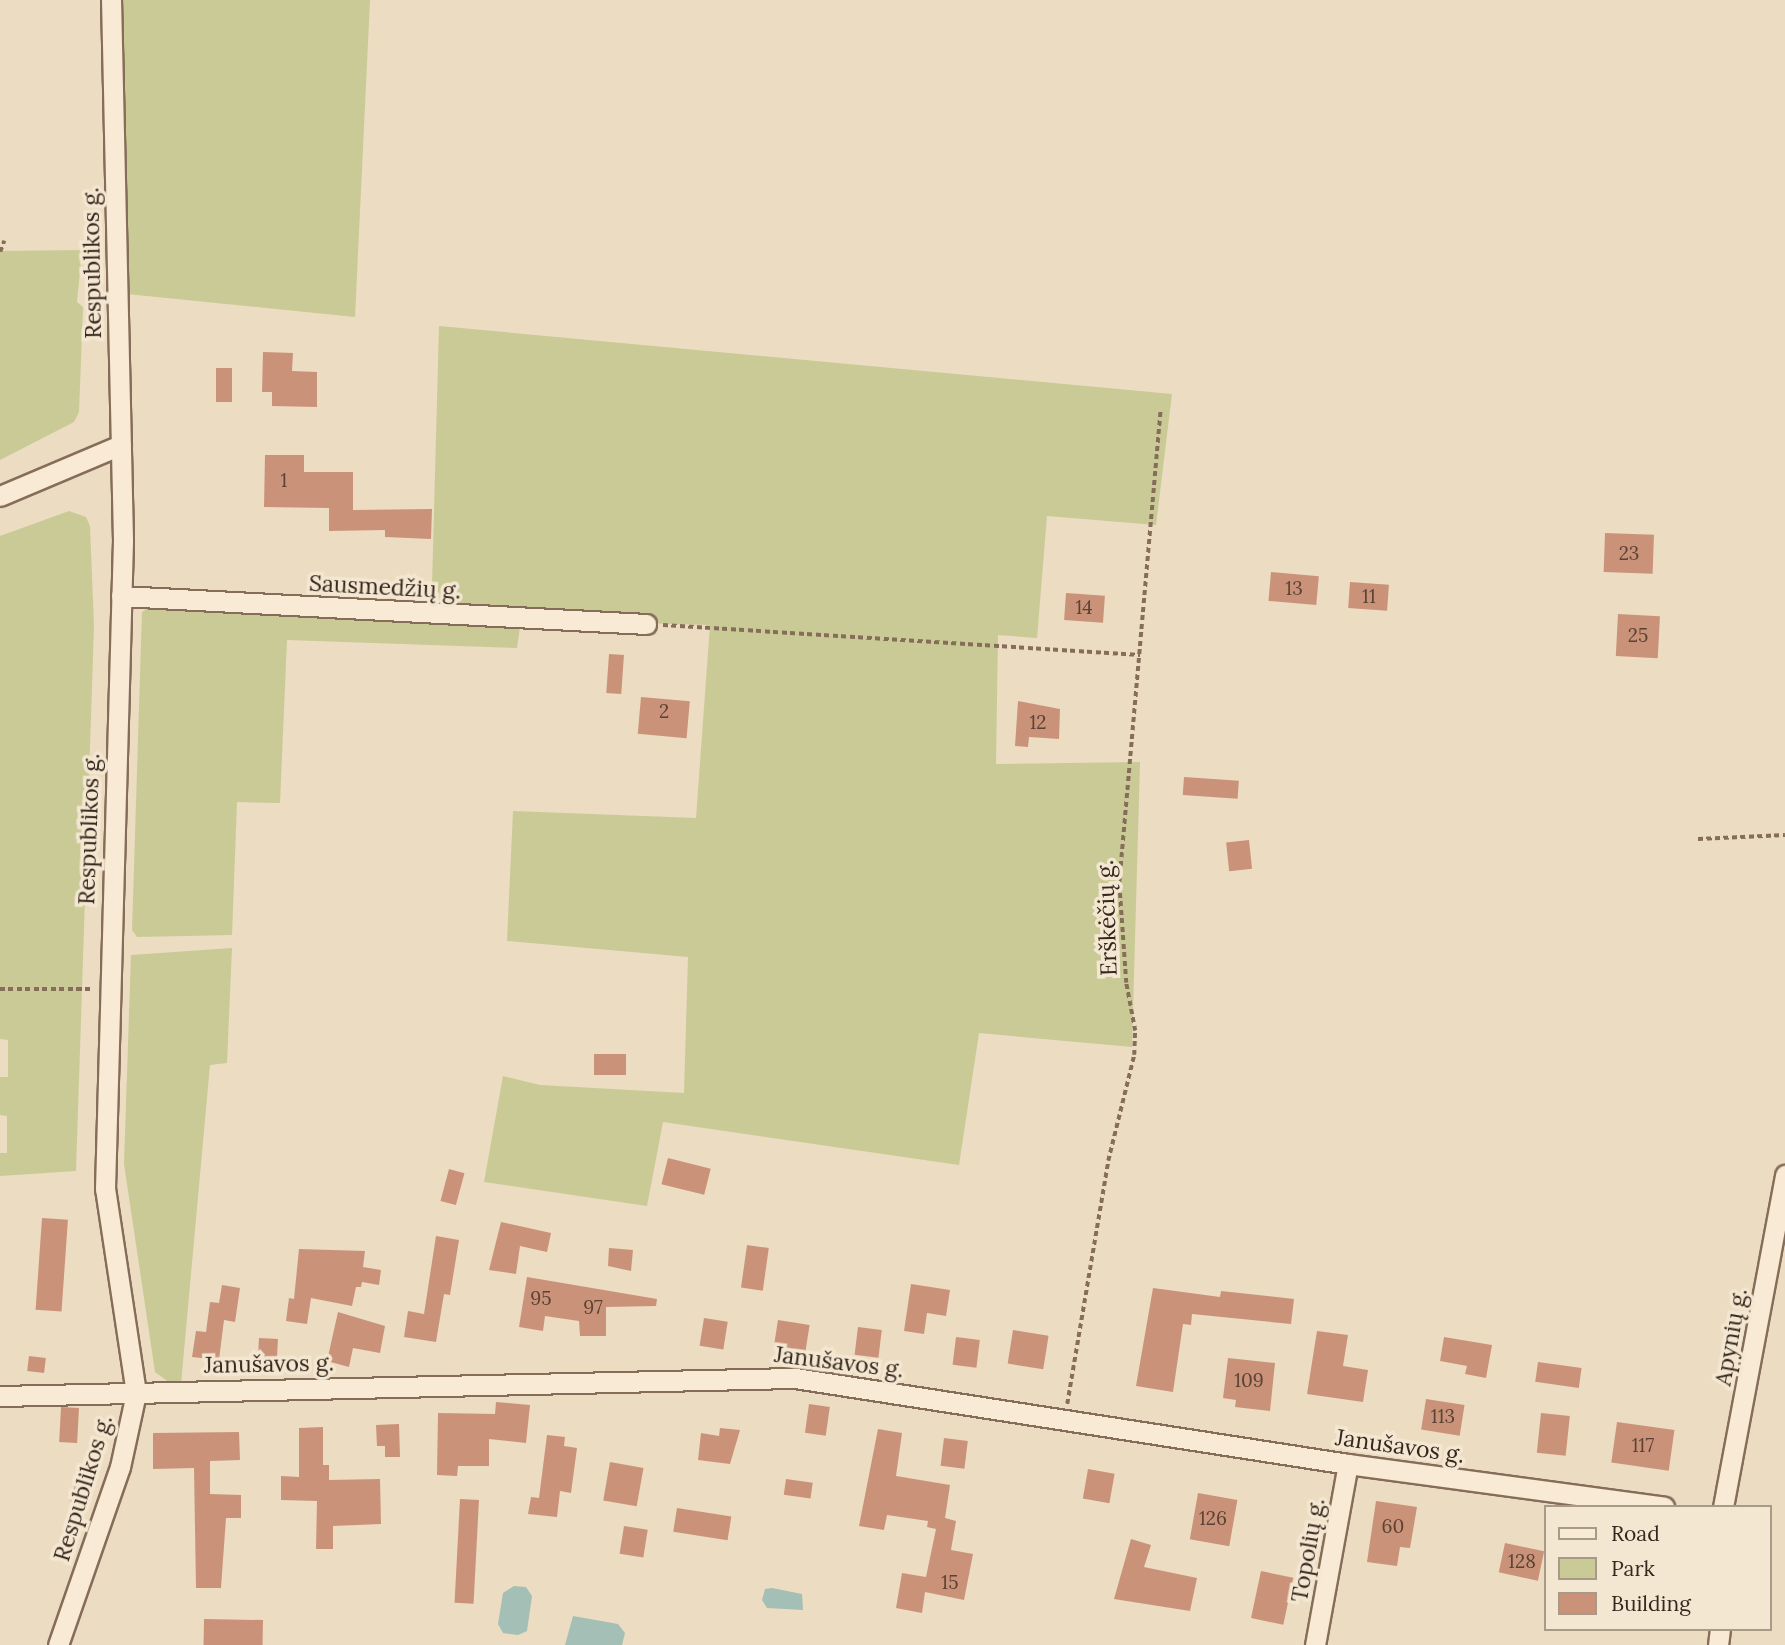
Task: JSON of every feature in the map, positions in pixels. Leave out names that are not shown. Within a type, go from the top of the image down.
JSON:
[{"type":"street","name":"Respublikos g.","points":[[58,1645],[120,1468],[136,1393],[105,1189],[108,989],[121,596],[121,445],[111,0]]},
{"type":"street","points":[[0,496],[121,445]]},
{"type":"street","name":"Sausmedžių g.","points":[[121,596],[646,624]]},
{"type":"street","name":"Apynių g.","points":[[1723,1505],[1785,1175]]},
{"type":"street","name":"Janušavos g.","points":[[0,1396],[749,1376],[795,1378],[1065,1417],[1348,1464],[1649,1505]]},
{"type":"street","name":"Topolių g.","points":[[1315,1645],[1348,1464]]},
{"type":"path","points":[[0,251],[4,242]]},
{"type":"path","name":"Erškėčių g.","points":[[1065,1417],[1108,1161],[1134,1055],[1135,1031],[1126,983],[1119,883],[1160,411]]},
{"type":"path","points":[[646,624],[1140,655]]},
{"type":"path","points":[[1698,839],[1785,835]]},
{"type":"path","points":[[0,989],[108,989]]},
{"type":"green space","points":[[111,0],[370,0],[355,317],[117,293]]},
{"type":"green space","points":[[82,250],[77,302],[83,307],[79,412],[74,422],[0,460],[0,251]]},
{"type":"green space","points":[[439,326],[1172,394],[1156,525],[1047,516],[1037,638],[998,635],[996,764],[1140,762],[1132,1047],[979,1033],[959,1165],[663,1122],[647,1206],[484,1182],[503,1076],[540,1085],[684,1093],[688,957],[507,941],[513,811],[696,818],[710,625],[521,620],[517,648],[287,640],[280,803],[237,802],[232,935],[137,937],[132,930],[142,612],[149,607],[431,623]]},
{"type":"green space","points":[[69,511],[86,517],[90,526],[94,626],[76,1171],[0,1176],[0,1153],[7,1153],[7,1116],[0,1115],[0,1077],[8,1077],[8,1040],[0,1039],[0,536]]},
{"type":"green space","points":[[232,948],[227,1063],[210,1065],[181,1384],[170,1383],[155,1372],[124,1164],[131,955]]},
{"type":"shaded area","points":[[514,1586],[526,1587],[532,1596],[527,1631],[518,1635],[503,1633],[498,1624],[503,1593]]},
{"type":"shaded area","points":[[765,1589],[802,1594],[803,1610],[767,1608],[762,1600]]},
{"type":"shaded area","points":[[573,1616],[618,1624],[625,1633],[622,1645],[565,1645]]},
{"type":"building","points":[[263,352],[293,353],[292,371],[317,372],[317,407],[272,406],[272,392],[262,392]]},
{"type":"building","points":[[216,368],[232,368],[232,402],[216,402]]},
{"type":"building","points":[[265,455],[304,455],[304,472],[353,472],[353,510],[432,509],[431,539],[385,537],[385,530],[329,531],[329,508],[264,507]]},
{"type":"building","points":[[1605,533],[1654,535],[1653,574],[1604,572]]},
{"type":"building","points":[[1271,572],[1319,576],[1316,605],[1268,601]]},
{"type":"building","points":[[1350,582],[1389,585],[1387,611],[1348,608]]},
{"type":"building","points":[[1066,593],[1105,596],[1103,623],[1064,620]]},
{"type":"building","points":[[1618,614],[1660,616],[1658,658],[1616,656]]},
{"type":"building","points":[[609,654],[624,655],[621,694],[606,693]]},
{"type":"building","points":[[641,697],[690,701],[687,738],[638,734]]},
{"type":"building","points":[[1018,701],[1060,709],[1059,739],[1029,737],[1028,747],[1015,746]]},
{"type":"building","points":[[1184,777],[1239,781],[1238,799],[1183,795]]},
{"type":"building","points":[[1249,840],[1252,869],[1229,871],[1226,842]]},
{"type":"building","points":[[594,1054],[626,1054],[626,1075],[594,1075]]},
{"type":"building","points":[[668,1158],[711,1169],[704,1195],[661,1184]]},
{"type":"building","points":[[449,1169],[464,1173],[456,1205],[440,1201]]},
{"type":"building","points":[[42,1218],[68,1220],[62,1312],[36,1310]]},
{"type":"building","points":[[501,1222],[551,1233],[547,1252],[520,1246],[516,1274],[489,1270]]},
{"type":"building","points":[[436,1236],[459,1240],[450,1295],[444,1294],[436,1342],[404,1337],[408,1311],[424,1314]]},
{"type":"building","points":[[747,1245],[769,1248],[763,1291],[741,1288]]},
{"type":"building","points":[[609,1248],[633,1250],[631,1271],[608,1266]]},
{"type":"building","points":[[299,1249],[365,1251],[363,1267],[381,1270],[379,1285],[362,1282],[361,1287],[356,1287],[352,1306],[311,1298],[307,1324],[286,1321],[289,1298],[294,1299]]},
{"type":"building","points":[[527,1277],[657,1299],[656,1306],[606,1307],[606,1336],[580,1336],[579,1321],[545,1316],[543,1331],[519,1327]]},
{"type":"building","points":[[911,1284],[950,1290],[946,1316],[927,1313],[924,1334],[904,1331]]},
{"type":"building","points":[[222,1285],[240,1288],[235,1322],[224,1320],[219,1360],[192,1357],[196,1331],[206,1332],[210,1302],[219,1303]]},
{"type":"building","points":[[1153,1288],[1220,1297],[1221,1291],[1294,1299],[1291,1324],[1192,1314],[1191,1325],[1183,1324],[1173,1392],[1136,1386]]},
{"type":"building","points":[[338,1312],[385,1326],[380,1353],[353,1348],[349,1367],[327,1361]]},
{"type":"building","points":[[704,1318],[728,1322],[723,1349],[700,1346]]},
{"type":"building","points":[[778,1320],[810,1325],[806,1351],[774,1346]]},
{"type":"building","points":[[858,1327],[882,1330],[878,1358],[855,1355]]},
{"type":"building","points":[[1013,1330],[1049,1336],[1043,1369],[1008,1364]]},
{"type":"building","points":[[1317,1331],[1348,1335],[1343,1366],[1368,1370],[1363,1402],[1307,1394]]},
{"type":"building","points":[[956,1337],[980,1340],[976,1368],[953,1365]]},
{"type":"building","points":[[1444,1337],[1492,1345],[1486,1378],[1465,1374],[1467,1366],[1440,1361]]},
{"type":"building","points":[[259,1338],[278,1339],[277,1357],[258,1356]]},
{"type":"building","points":[[29,1356],[46,1358],[44,1373],[27,1371]]},
{"type":"building","points":[[1228,1358],[1275,1363],[1270,1411],[1235,1407],[1236,1400],[1223,1398]]},
{"type":"building","points":[[1538,1362],[1582,1368],[1579,1388],[1535,1382]]},
{"type":"building","points":[[1426,1399],[1465,1405],[1460,1436],[1421,1430]]},
{"type":"building","points":[[496,1402],[530,1405],[526,1443],[489,1439],[489,1466],[458,1466],[457,1476],[437,1475],[438,1413],[495,1414]]},
{"type":"building","points":[[809,1404],[830,1407],[826,1436],[805,1433]]},
{"type":"building","points":[[61,1407],[79,1408],[77,1443],[59,1442]]},
{"type":"building","points":[[1541,1413],[1570,1416],[1566,1456],[1537,1453]]},
{"type":"building","points":[[1617,1422],[1674,1430],[1669,1471],[1611,1463]]},
{"type":"building","points":[[399,1424],[400,1457],[385,1457],[385,1446],[377,1446],[376,1425]]},
{"type":"building","points":[[323,1427],[323,1465],[329,1465],[329,1480],[380,1479],[381,1524],[333,1526],[333,1549],[316,1549],[317,1501],[281,1500],[281,1476],[299,1477],[299,1428]]},
{"type":"building","points":[[720,1428],[740,1430],[730,1464],[698,1460],[701,1433],[719,1436]]},
{"type":"building","points":[[878,1429],[902,1433],[896,1476],[950,1485],[945,1518],[956,1521],[951,1550],[973,1554],[964,1600],[925,1592],[922,1613],[896,1608],[902,1573],[926,1577],[936,1529],[927,1527],[928,1521],[887,1515],[884,1530],[859,1526]]},
{"type":"building","points":[[239,1432],[240,1460],[210,1461],[210,1494],[241,1495],[241,1518],[226,1518],[221,1588],[196,1588],[194,1468],[153,1469],[153,1433]]},
{"type":"building","points":[[547,1435],[565,1437],[564,1446],[577,1448],[571,1493],[560,1491],[557,1517],[528,1514],[531,1497],[539,1498]]},
{"type":"building","points":[[944,1438],[968,1441],[964,1469],[941,1466]]},
{"type":"building","points":[[610,1462],[643,1468],[637,1506],[603,1500]]},
{"type":"building","points":[[1088,1469],[1115,1474],[1109,1503],[1083,1499]]},
{"type":"building","points":[[79,1471],[93,1475],[85,1506],[70,1502]]},
{"type":"building","points":[[786,1479],[813,1483],[811,1499],[784,1495]]},
{"type":"building","points":[[1198,1493],[1237,1500],[1229,1546],[1190,1539]]},
{"type":"building","points":[[460,1499],[479,1500],[474,1604],[455,1603]]},
{"type":"building","points":[[1376,1501],[1417,1507],[1410,1548],[1400,1547],[1397,1566],[1367,1562]]},
{"type":"building","points":[[677,1508],[731,1517],[728,1540],[673,1532]]},
{"type":"building","points":[[624,1526],[648,1530],[643,1557],[620,1554]]},
{"type":"building","points":[[1131,1539],[1151,1545],[1144,1567],[1197,1578],[1190,1611],[1114,1599]]},
{"type":"building","points":[[1505,1543],[1544,1551],[1538,1581],[1499,1572]]},
{"type":"building","points":[[1261,1571],[1293,1578],[1283,1625],[1251,1618]]},
{"type":"building","points":[[204,1619],[263,1620],[263,1645],[204,1645]]}]
